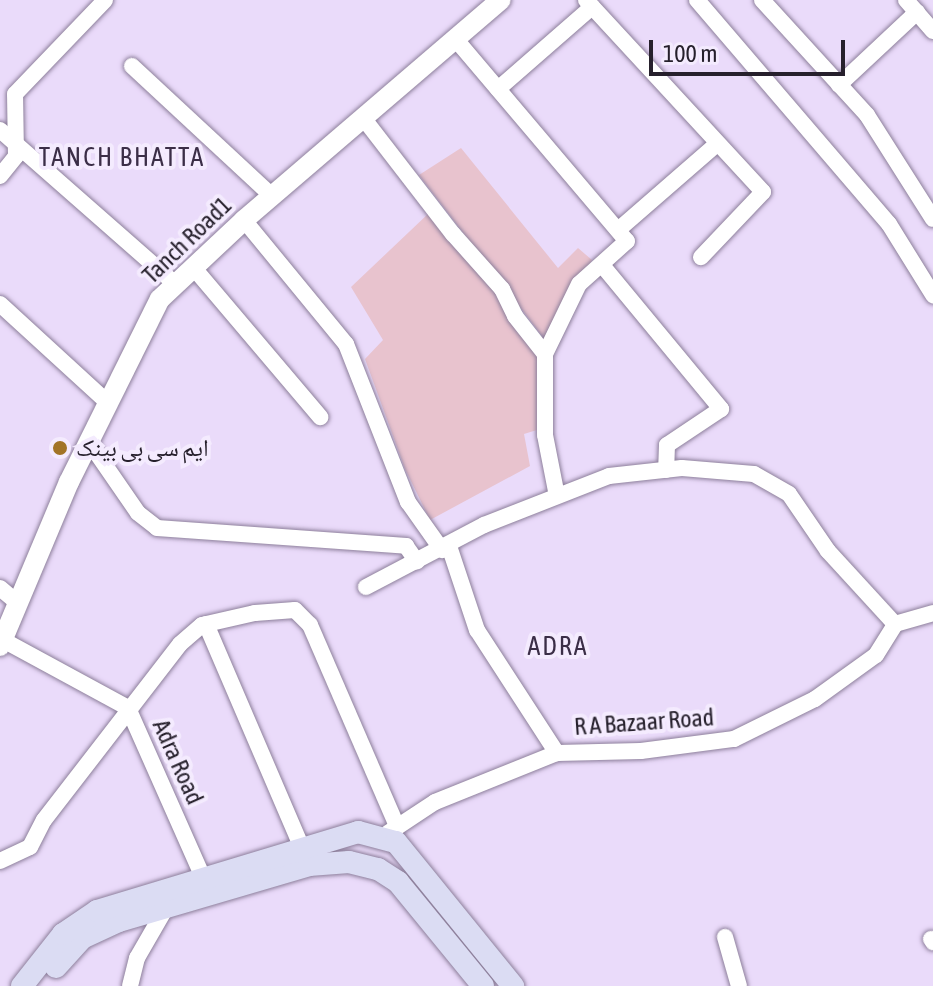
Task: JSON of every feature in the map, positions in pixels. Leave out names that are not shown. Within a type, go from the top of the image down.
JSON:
[{"type":"main road","points":[[22,986],[83,918],[301,846],[358,832],[391,831],[513,986]]},
{"type":"main road","points":[[41,986],[71,949],[93,931],[309,865],[366,865],[398,882],[483,986]]},
{"type":"street","points":[[0,176],[12,163],[17,146],[15,94],[105,0]]},
{"type":"street","name":"Tanch Road1","points":[[1,643],[142,328],[175,284],[272,196],[458,42],[501,0]]},
{"type":"street","points":[[697,0],[927,270],[933,295]]},
{"type":"street","points":[[762,0],[867,115],[933,219]]},
{"type":"street","points":[[498,89],[589,4],[763,192],[701,257]]},
{"type":"street","points":[[839,85],[911,6],[933,31]]},
{"type":"street","points":[[458,42],[618,230],[627,246],[579,284],[545,354],[545,435],[557,496]]},
{"type":"street","points":[[132,66],[272,196]]},
{"type":"street","points":[[364,119],[453,234],[502,289],[515,316],[545,354]]},
{"type":"street","points":[[0,130],[175,284]]},
{"type":"street","points":[[618,230],[717,144]]},
{"type":"street","points":[[244,220],[346,344],[408,502],[445,548],[477,630],[557,753]]},
{"type":"street","points":[[602,265],[721,409],[667,445],[666,470]]},
{"type":"street","points":[[193,267],[320,417]]},
{"type":"street","points":[[0,304],[107,402]]},
{"type":"street","points":[[89,442],[138,513],[157,528],[406,546],[417,562]]},
{"type":"street","points":[[366,587],[557,496],[609,476],[666,470],[754,474],[789,494],[828,551],[895,624],[933,613]]},
{"type":"street","points":[[0,588],[18,603]]},
{"type":"street","points":[[0,861],[30,847],[128,708],[180,644],[206,624],[295,610],[310,625],[391,831]]},
{"type":"street","points":[[206,624],[301,846]]},
{"type":"street","name":"R A Bazaar Road","points":[[391,831],[435,802],[557,753],[641,751],[734,739],[815,699],[876,655],[895,624]]},
{"type":"street","name":"Adra Road","points":[[1,643],[128,708],[203,877]]},
{"type":"street","points":[[130,986],[137,958],[167,906]]},
{"type":"street","points":[[725,937],[739,986]]},
{"type":"shaded area","points":[[461,148],[558,268],[578,248],[592,260],[546,341],[419,175]]},
{"type":"shaded area","points":[[429,213],[499,291],[541,359],[540,429],[524,434],[530,466],[430,520],[405,469],[365,359],[383,340],[351,287]]},
{"type":"place","name":"ایم سی بی بینک","points":[[60,448]]},
{"type":"district","name":"TANCH BHATTA","points":[[122,158]]},
{"type":"district","name":"ADRA","points":[[558,647]]}]
